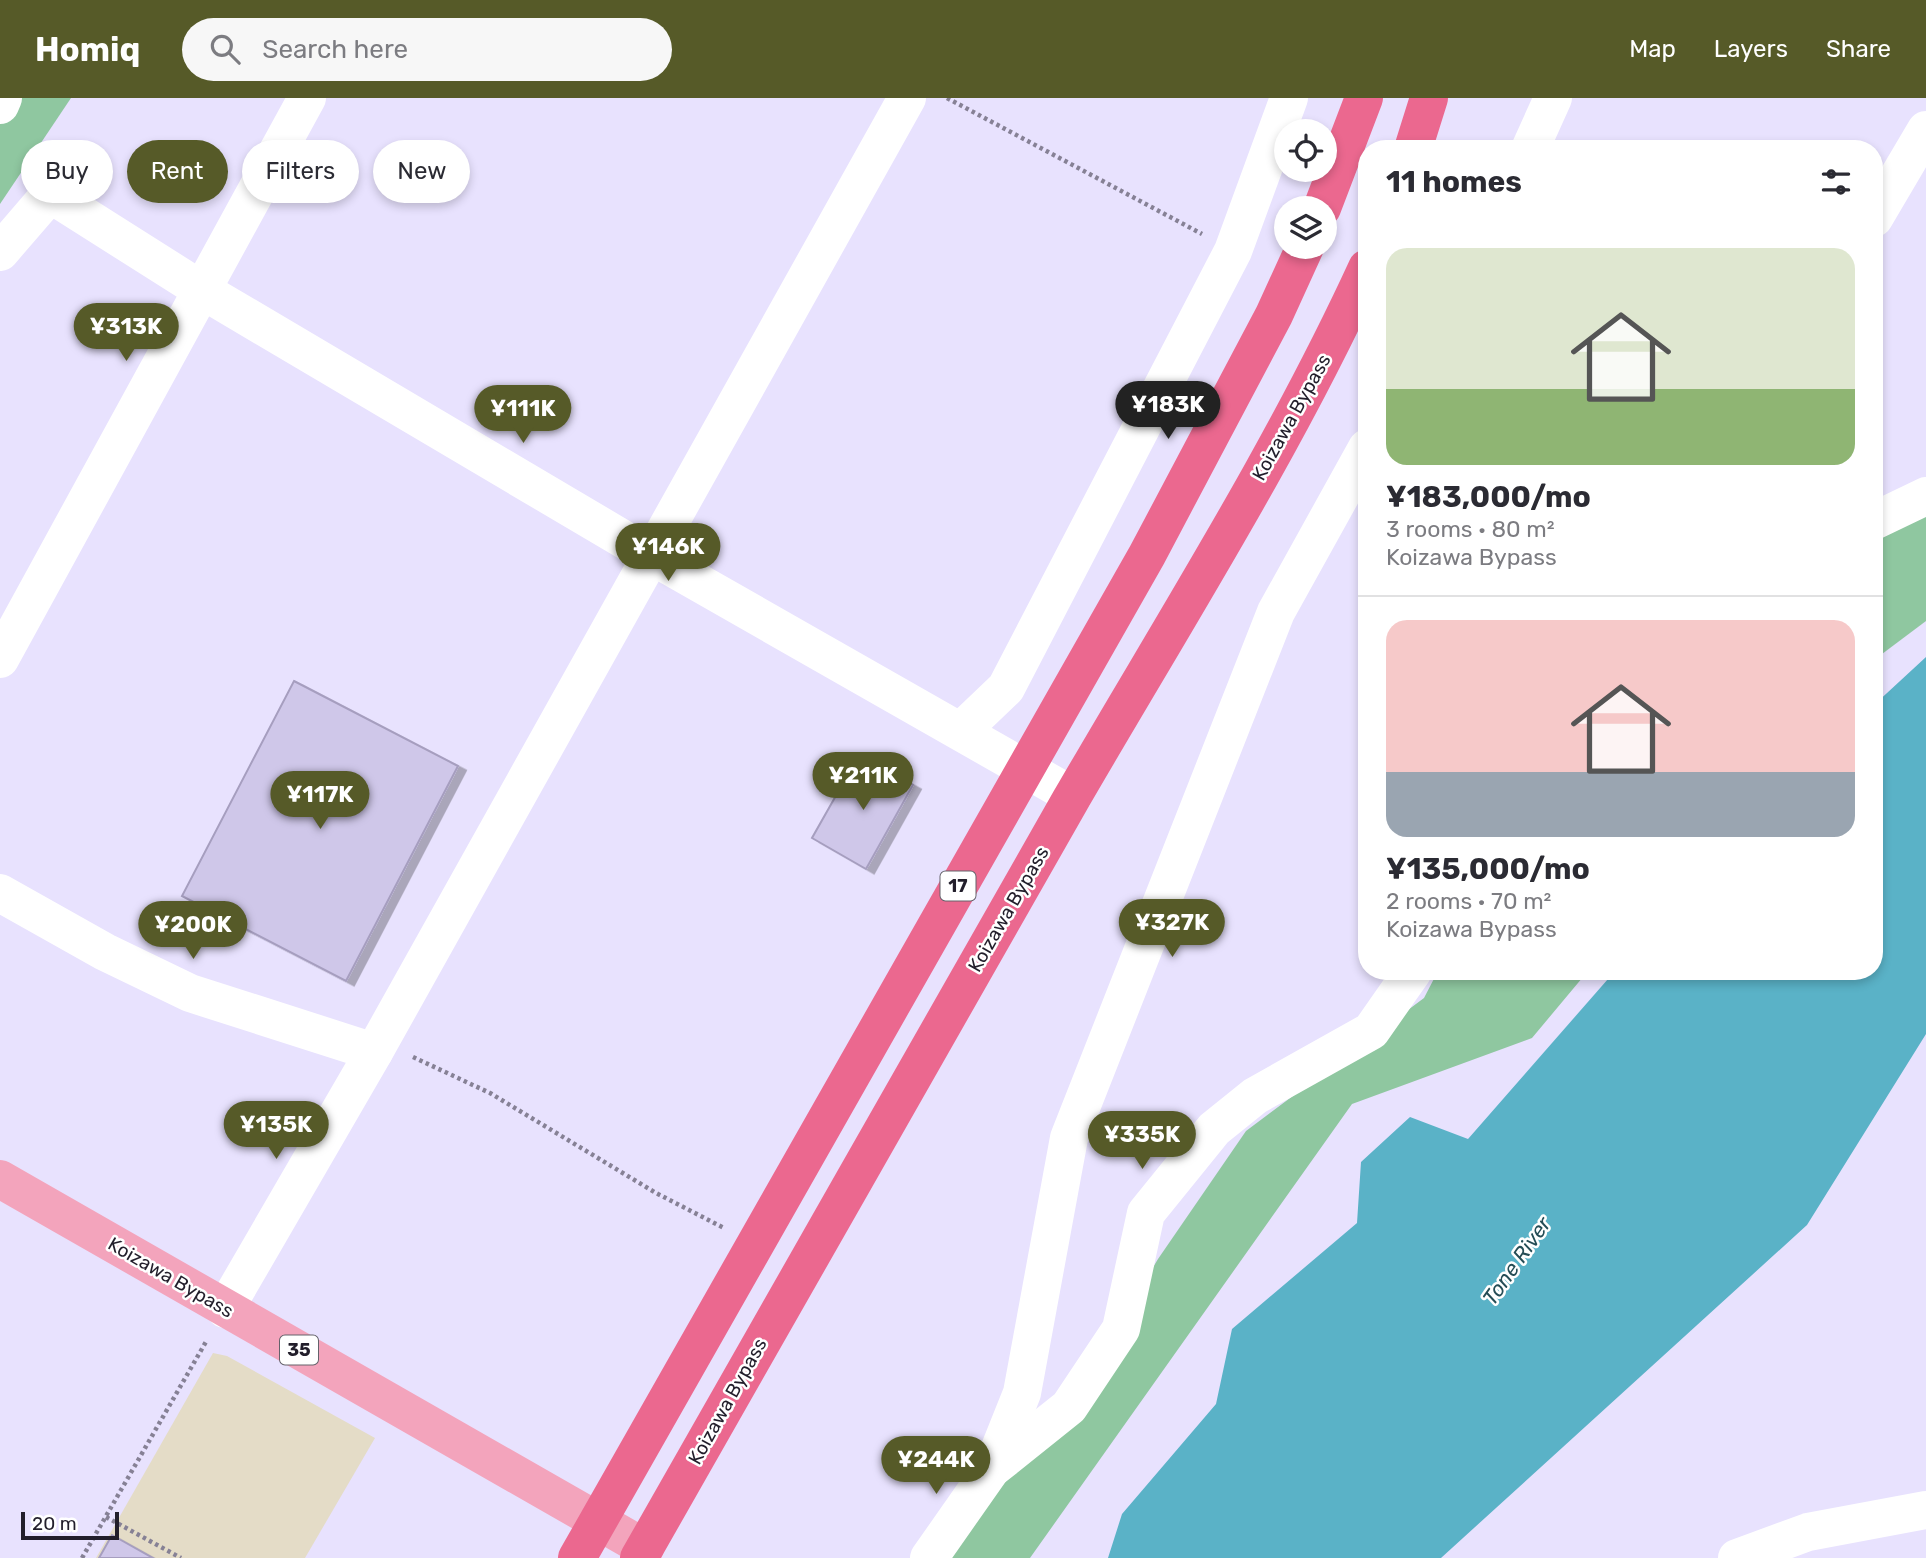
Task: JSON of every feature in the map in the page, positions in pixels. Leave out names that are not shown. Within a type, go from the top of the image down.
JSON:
[{"type":"highway","points":[[1327,196],[1364,98]]},
{"type":"highway","points":[[1416,140],[1429,98]]},
{"type":"highway","name":"17","points":[[577,1558],[1147,555],[1274,315],[1300,259]]},
{"type":"highway","name":"Koizawa Bypass","points":[[649,1555],[1073,796],[1202,580],[1334,339],[1358,287]]},
{"type":"main road","name":"Koizawa Bypass","points":[[0,1178],[225,1309],[599,1520],[649,1555]]},
{"type":"street","points":[[0,106],[3,98]]},
{"type":"street","points":[[0,659],[200,289],[307,98]]},
{"type":"street","points":[[225,1309],[377,1046],[907,98]]},
{"type":"street","points":[[962,730],[1006,688],[1233,251],[1289,98]]},
{"type":"street","points":[[1534,140],[1553,98]]},
{"type":"street","points":[[1883,203],[1926,130]]},
{"type":"street","points":[[0,252],[50,194],[200,289],[650,555],[962,730],[1073,796]]},
{"type":"street","points":[[929,1558],[992,1468],[1022,1393],[1069,1138],[1276,612],[1358,464]]},
{"type":"street","points":[[1883,517],[1926,496]]},
{"type":"street","points":[[0,893],[105,952],[190,993],[377,1046]]},
{"type":"street","points":[[992,1468],[1069,1406],[1121,1329],[1146,1213],[1214,1129],[1255,1096],[1371,1031],[1407,980]]},
{"type":"street","points":[[1737,1558],[1808,1532],[1926,1510]]},
{"type":"path","points":[[947,98],[1233,251]]},
{"type":"path","points":[[377,1046],[490,1093],[656,1193],[757,1245]]},
{"type":"path","points":[[82,1558],[225,1309]]},
{"type":"path","points":[[106,1517],[181,1558]]},
{"type":"shaded area","points":[[213,1353],[227,1356],[375,1438],[305,1558],[96,1558]]},
{"type":"green space","points":[[0,98],[71,98],[43,140],[21,140],[21,173],[0,204]]},
{"type":"green space","points":[[1926,500],[1926,621],[1883,653],[1883,529]]},
{"type":"green space","points":[[1433,980],[1580,980],[1532,1038],[1352,1104],[1030,1558],[934,1558],[1079,1391],[1158,1259],[1246,1131],[1424,998]]},
{"type":"water","name":"Tone River","points":[[1926,657],[1926,1034],[1807,1225],[1441,1558],[1108,1558],[1122,1514],[1216,1404],[1232,1329],[1357,1223],[1361,1162],[1410,1117],[1468,1139],[1607,980],[1883,980],[1883,697]]},
{"type":"building","points":[[294,681],[458,766],[346,981],[182,896]]},
{"type":"building","points":[[859,755],[913,785],[866,869],[812,838]]},
{"type":"building","points":[[112,1535],[153,1558],[99,1558]]}]
